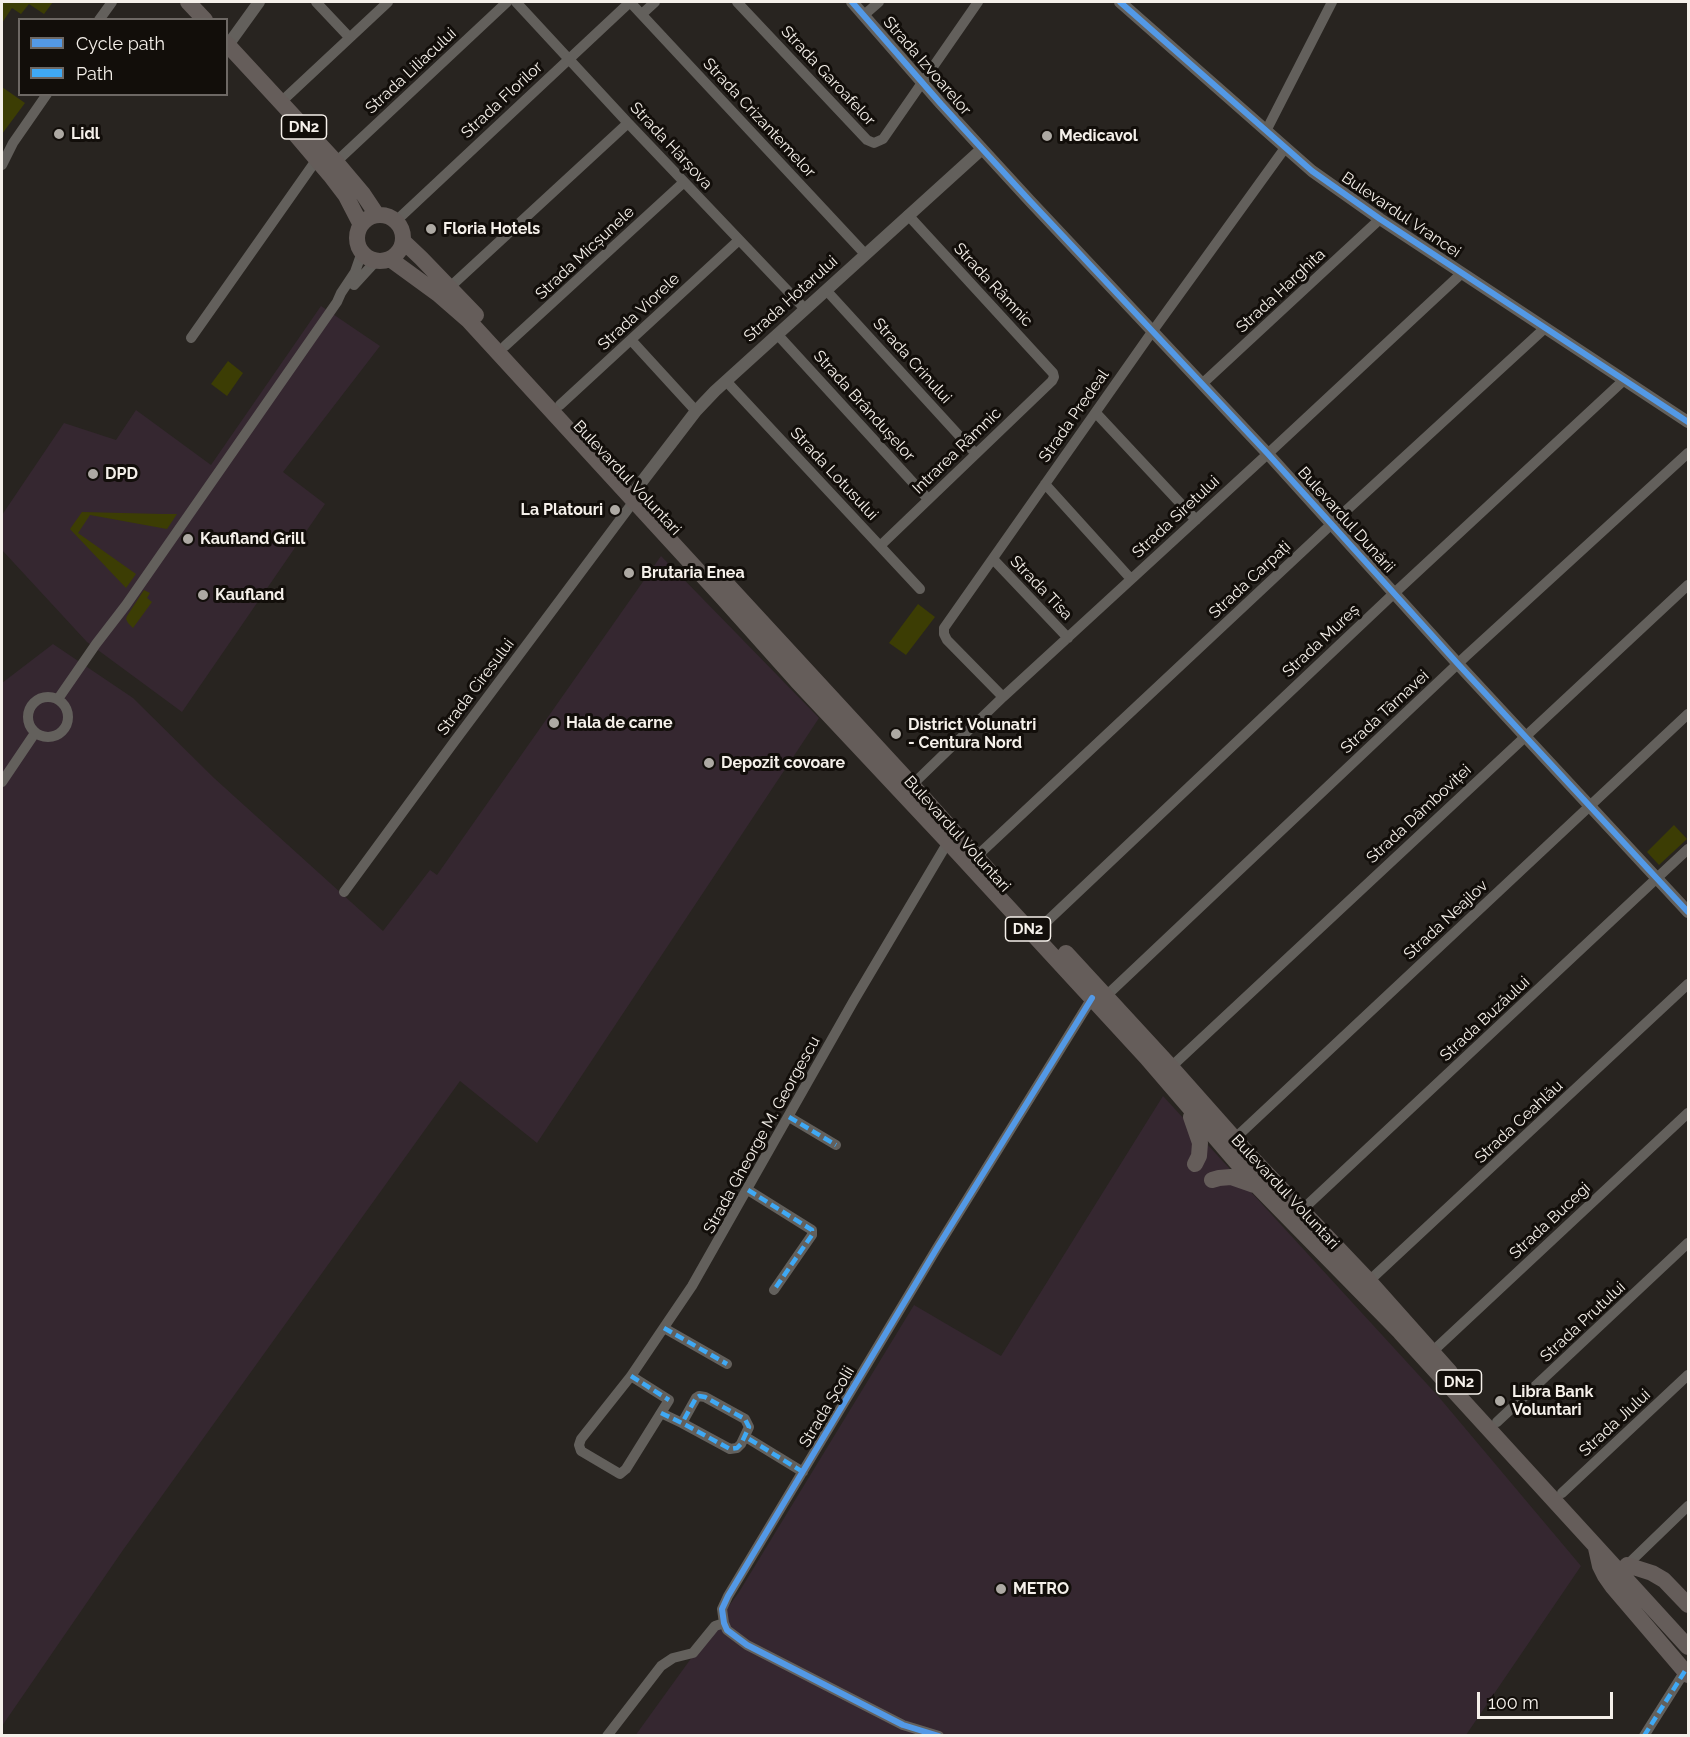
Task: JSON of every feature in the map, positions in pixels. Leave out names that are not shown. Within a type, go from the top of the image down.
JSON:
[{"type":"highway","points":[[174,2],[188,18]]},
{"type":"highway","points":[[188,2],[203,18]]},
{"type":"highway","name":"DN2","points":[[228,50],[281,102],[336,162],[377,215]]},
{"type":"highway","name":"DN2","points":[[228,50],[346,196],[361,225],[357,239],[376,258]]},
{"type":"highway","points":[[361,225],[377,215],[384,215],[396,221]]},
{"type":"highway","name":"Bulevardul Voluntari","points":[[396,221],[401,227],[403,241],[450,287],[560,405],[797,681],[948,842],[1099,997],[1171,1067],[1229,1144],[1257,1186],[1392,1324],[1595,1544],[1624,1568]]},
{"type":"highway","points":[[376,258],[399,252],[403,241]]},
{"type":"highway","name":"Bulevardul Voluntari","points":[[376,258],[438,294],[469,321],[636,495],[977,856],[1041,927],[1186,1105],[1302,1210],[1562,1493],[1624,1568]]},
{"type":"highway","points":[[1186,1105],[1200,1143],[1199,1156],[1195,1164]]},
{"type":"highway","points":[[1212,1180],[1231,1177],[1257,1186]]},
{"type":"highway","points":[[1595,1544],[1600,1566],[1608,1581],[1687,1673]]},
{"type":"highway","points":[[1624,1568],[1652,1573],[1664,1580],[1689,1605]]},
{"type":"highway","name":"DN2","points":[[1624,1568],[1689,1632]]},
{"type":"highway","name":"DN2","points":[[1624,1568],[1689,1647]]},
{"type":"street","points":[[100,18],[112,2]]},
{"type":"street","points":[[228,48],[260,2]]},
{"type":"street","points":[[316,2],[349,37]]},
{"type":"street","points":[[281,102],[388,2]]},
{"type":"street","name":"Strada Liliacului","points":[[336,162],[507,2]]},
{"type":"street","name":"Strada Hârșova","points":[[516,2],[805,309]]},
{"type":"street","name":"Strada Florilor","points":[[396,221],[630,2]]},
{"type":"street","name":"Strada Crizantemelor","points":[[630,2],[865,254]]},
{"type":"street","points":[[642,14],[656,2]]},
{"type":"street","name":"Strada Garoafelor","points":[[737,2],[867,140],[874,143],[883,139],[922,82]]},
{"type":"street","name":"Strada Izvoarelor","points":[[852,2],[982,149]]},
{"type":"street","points":[[864,15],[879,2]]},
{"type":"street","points":[[922,82],[978,2]]},
{"type":"street","name":"Bulevardul Vrancei","points":[[1120,2],[1312,171],[1380,219],[1689,422]]},
{"type":"street","points":[[1266,131],[1332,2]]},
{"type":"street","points":[[2,165],[13,143],[46,96]]},
{"type":"street","points":[[450,287],[628,123]]},
{"type":"street","name":"Strada Predeal","points":[[1003,697],[947,640],[944,628],[1152,332],[1285,148]]},
{"type":"street","name":"Strada Hotarului","points":[[636,495],[696,411],[726,381],[982,149]]},
{"type":"street","name":"Bulevardul Dunării","points":[[982,149],[1268,454],[1458,664],[1689,912]]},
{"type":"street","points":[[191,338],[317,159]]},
{"type":"street","name":"Strada Micșunele","points":[[505,346],[684,182]]},
{"type":"street","name":"Strada Râmnic","points":[[908,215],[1053,373],[1054,377]]},
{"type":"street","name":"Strada Harghita","points":[[1202,384],[1380,219]]},
{"type":"street","name":"Strada Viorele","points":[[560,405],[739,240]]},
{"type":"street","points":[[337,302],[345,297],[376,258]]},
{"type":"street","points":[[58,699],[146,577],[337,302],[355,272],[376,258]]},
{"type":"street","name":"Strada Siretului","points":[[912,785],[1003,697],[1462,273]]},
{"type":"street","name":"Strada Crinului","points":[[826,290],[975,453]]},
{"type":"street","name":"Strada Carpați","points":[[977,856],[1545,328]]},
{"type":"street","name":"Strada Brândușelor","points":[[777,334],[928,499]]},
{"type":"street","points":[[631,340],[696,411]]},
{"type":"street","name":"Intrarea Râmnic","points":[[880,546],[1054,377]]},
{"type":"street","name":"Strada Mureș","points":[[1041,927],[1394,593],[1624,380]]},
{"type":"street","name":"Strada Lotusului","points":[[726,381],[920,589]]},
{"type":"street","points":[[1096,412],[1196,520]]},
{"type":"street","name":"Strada Târnavei","points":[[1099,997],[1689,453]]},
{"type":"street","points":[[1045,484],[1131,579]]},
{"type":"street","name":"Strada Ciresului","points":[[344,892],[636,495]]},
{"type":"street","name":"Strada Tisa","points":[[993,559],[1068,638]]},
{"type":"street","name":"Strada Dâmboviței","points":[[1171,1067],[1689,585]]},
{"type":"street","points":[[41,698],[58,699],[66,709],[65,728],[51,737],[35,733],[29,723],[28,711],[31,705],[41,698]]},
{"type":"street","name":"Strada Neajlov","points":[[1229,1144],[1689,714]]},
{"type":"street","points":[[2,782],[35,733]]},
{"type":"street","name":"Strada Gheorge M. Georgescu","points":[[661,1413],[622,1473],[618,1473],[581,1451],[579,1444],[586,1432],[631,1376],[697,1278],[948,842]]},
{"type":"street","name":"Strada Buzăului","points":[[1302,1210],[1689,849]]},
{"type":"street","name":"Strada Ceahlău","points":[[1369,1281],[1689,984]]},
{"type":"street","name":"Strada Școlii","points":[[724,1623],[722,1609],[728,1596],[937,1248],[1099,997]]},
{"type":"street","name":"Strada Bucegi","points":[[1432,1352],[1689,1113]]},
{"type":"street","points":[[789,1117],[836,1145]]},
{"type":"street","points":[[748,1190],[812,1230],[812,1235],[774,1290]]},
{"type":"street","name":"Strada Prutului","points":[[1497,1422],[1689,1243]]},
{"type":"street","points":[[664,1328],[727,1364]]},
{"type":"street","name":"Strada Jiului","points":[[1562,1493],[1689,1375]]},
{"type":"street","points":[[631,1376],[669,1400],[661,1413],[682,1424],[730,1449],[737,1448],[741,1444],[749,1427],[745,1419],[699,1396],[682,1424]]},
{"type":"street","points":[[749,1439],[803,1472]]},
{"type":"street","points":[[1624,1568],[1689,1506]]},
{"type":"street","points":[[607,1736],[661,1666],[673,1658],[693,1653],[715,1626],[724,1623],[727,1630],[747,1646],[903,1725],[939,1736]]},
{"type":"street","points":[[1644,1736],[1687,1673]]},
{"type":"shaded area","points":[[2,2],[53,2],[44,14],[29,4],[21,14],[12,8],[2,23]]},
{"type":"shaded area","points":[[2,87],[25,103],[2,134]]},
{"type":"shaded area","points":[[321,306],[380,346],[283,472],[325,504],[182,712],[87,642],[2,550],[2,515],[64,423],[116,440],[136,410],[211,465]]},
{"type":"shaded area","points":[[228,361],[243,373],[227,396],[211,384]]},
{"type":"shaded area","points":[[82,512],[177,514],[167,529],[90,515],[78,533],[136,574],[126,588],[70,529]]},
{"type":"shaded area","points":[[661,556],[819,718],[537,1143],[460,1081],[123,1550],[2,1726],[2,683],[53,644],[133,698],[214,778],[383,931],[430,870],[437,875]]},
{"type":"shaded area","points":[[144,590],[150,593],[147,598],[152,602],[133,628],[126,619]]},
{"type":"shaded area","points":[[918,604],[935,617],[906,655],[889,643]]},
{"type":"shaded area","points":[[1674,825],[1687,839],[1659,865],[1647,852]]},
{"type":"shaded area","points":[[1163,1096],[1438,1396],[1581,1566],[1466,1735],[635,1736],[739,1592],[914,1305],[1001,1356]]},
{"type":"marked path","points":[[789,1117],[836,1145]]},
{"type":"marked path","points":[[748,1190],[812,1230],[812,1235],[774,1290]]},
{"type":"marked path","points":[[664,1328],[727,1364]]},
{"type":"marked path","points":[[631,1376],[669,1400]]},
{"type":"marked path","points":[[661,1413],[730,1449],[737,1448],[741,1444],[749,1427],[745,1419],[699,1396],[682,1423]]},
{"type":"marked path","points":[[749,1439],[803,1472]]},
{"type":"marked path","points":[[1644,1736],[1685,1671]]},
{"type":"cycle path","points":[[852,2],[1030,201],[1268,454],[1458,664],[1688,912]]},
{"type":"cycle path","points":[[1120,2],[1312,171],[1380,219],[1688,422]]},
{"type":"cycle path","points":[[939,1736],[903,1725],[747,1645],[727,1630],[722,1609],[937,1248],[1092,998]]},
{"type":"place","name":"Lidl","points":[[59,134]]},
{"type":"place","name":"Medicavol","points":[[1047,136]]},
{"type":"place","name":"Floria Hotels","points":[[431,229]]},
{"type":"place","name":"DPD","points":[[93,474]]},
{"type":"place","name":"La Platouri","points":[[615,510]]},
{"type":"place","name":"Kaufland Grill","points":[[188,539]]},
{"type":"place","name":"Brutaria Enea","points":[[629,573]]},
{"type":"place","name":"Kaufland","points":[[203,595]]},
{"type":"place","name":"Hala de carne","points":[[554,723]]},
{"type":"place","name":"District Volunatri - Centura Nord","points":[[896,734]]},
{"type":"place","name":"Depozit covoare","points":[[709,763]]},
{"type":"place","name":"Libra Bank Voluntari","points":[[1500,1401]]},
{"type":"place","name":"METRO","points":[[1001,1589]]}]
